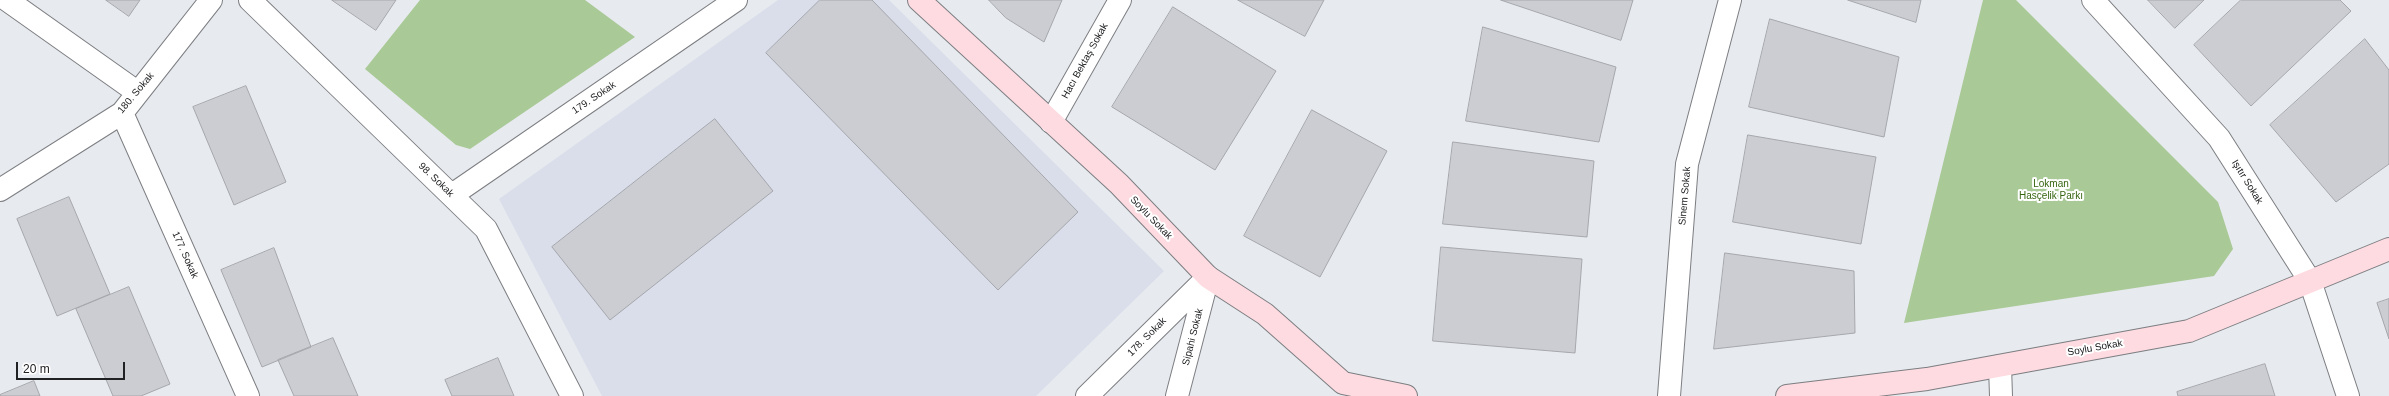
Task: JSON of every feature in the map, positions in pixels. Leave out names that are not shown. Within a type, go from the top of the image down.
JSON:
[{"type":"street","points":[[7,0],[138,92]]},
{"type":"street","name":"180. Sokak","points":[[0,190],[122,113],[211,0]]},
{"type":"street","name":"98. Sokak","points":[[250,0],[486,228],[572,396]]},
{"type":"street","name":"179. Sokak","points":[[452,195],[736,0]]},
{"type":"street","name":"Soylu Sokak","points":[[919,0],[1119,184],[1208,277],[1265,314],[1343,383],[1406,396]]},
{"type":"street","name":"Hacı Bektaş Sokak","points":[[1051,122],[1120,0]]},
{"type":"street","name":"Sinem Sokak","points":[[1669,396],[1687,164],[1730,0]]},
{"type":"street","name":"Işıtır Sokak","points":[[2093,0],[2219,138],[2310,281],[2348,396]]},
{"type":"street","name":"177. Sokak","points":[[122,113],[248,396]]},
{"type":"street","name":"Soylu Sokak","points":[[1787,396],[1927,380],[2188,331],[2389,249]]},
{"type":"street","name":"178. Sokak","points":[[1087,396],[1208,277]]},
{"type":"street","name":"Sipahi Sokak","points":[[1178,396],[1208,277]]},
{"type":"street","points":[[2000,366],[2001,396]]},
{"type":"shaded area","points":[[778,0],[889,0],[1164,271],[1036,396],[602,396],[499,199]]},
{"type":"green space","points":[[420,0],[585,0],[635,37],[470,149],[456,145],[365,69]]},
{"type":"green space","name":"Lokman Hasçelik Parkı","points":[[1983,0],[2016,0],[2218,202],[2233,249],[2214,276],[1904,323]]},
{"type":"building","points":[[106,0],[140,0],[129,16]]},
{"type":"building","points":[[332,0],[396,0],[376,30]]},
{"type":"building","points":[[820,0],[872,0],[1078,212],[998,290],[766,53]]},
{"type":"building","points":[[989,0],[1062,0],[1044,42],[1006,18]]},
{"type":"building","points":[[1238,0],[1324,0],[1305,36]]},
{"type":"building","points":[[1501,0],[1633,0],[1621,40]]},
{"type":"building","points":[[1848,0],[1921,0],[1916,22]]},
{"type":"building","points":[[2148,0],[2204,0],[2175,28]]},
{"type":"building","points":[[2241,0],[2340,0],[2351,11],[2251,106],[2194,45]]},
{"type":"building","points":[[1173,7],[1276,71],[1215,170],[1112,107]]},
{"type":"building","points":[[1770,19],[1899,57],[1884,137],[1749,107]]},
{"type":"building","points":[[1483,27],[1616,67],[1599,142],[1466,121]]},
{"type":"building","points":[[2365,39],[2389,70],[2389,164],[2336,202],[2270,125]]},
{"type":"building","points":[[246,86],[286,182],[234,205],[193,107]]},
{"type":"building","points":[[1312,110],[1387,151],[1320,277],[1244,236]]},
{"type":"building","points":[[715,119],[773,191],[610,320],[552,247]]},
{"type":"building","points":[[1748,135],[1876,157],[1861,244],[1733,222]]},
{"type":"building","points":[[1453,142],[1594,161],[1587,237],[1443,224]]},
{"type":"building","points":[[69,197],[110,294],[57,316],[17,219]]},
{"type":"building","points":[[1441,247],[1582,259],[1575,353],[1433,341]]},
{"type":"building","points":[[274,248],[311,347],[262,367],[221,270]]},
{"type":"building","points":[[1725,253],[1854,271],[1855,333],[1714,349]]},
{"type":"building","points":[[129,287],[170,384],[141,396],[113,396],[76,309]]},
{"type":"building","points":[[2389,299],[2389,339],[2377,303]]},
{"type":"building","points":[[333,338],[358,396],[294,396],[278,360]]},
{"type":"building","points":[[498,358],[514,396],[452,396],[445,380]]},
{"type":"building","points":[[2265,364],[2275,396],[2178,396],[2177,392]]},
{"type":"building","points":[[34,381],[40,396],[0,396],[0,395]]}]
